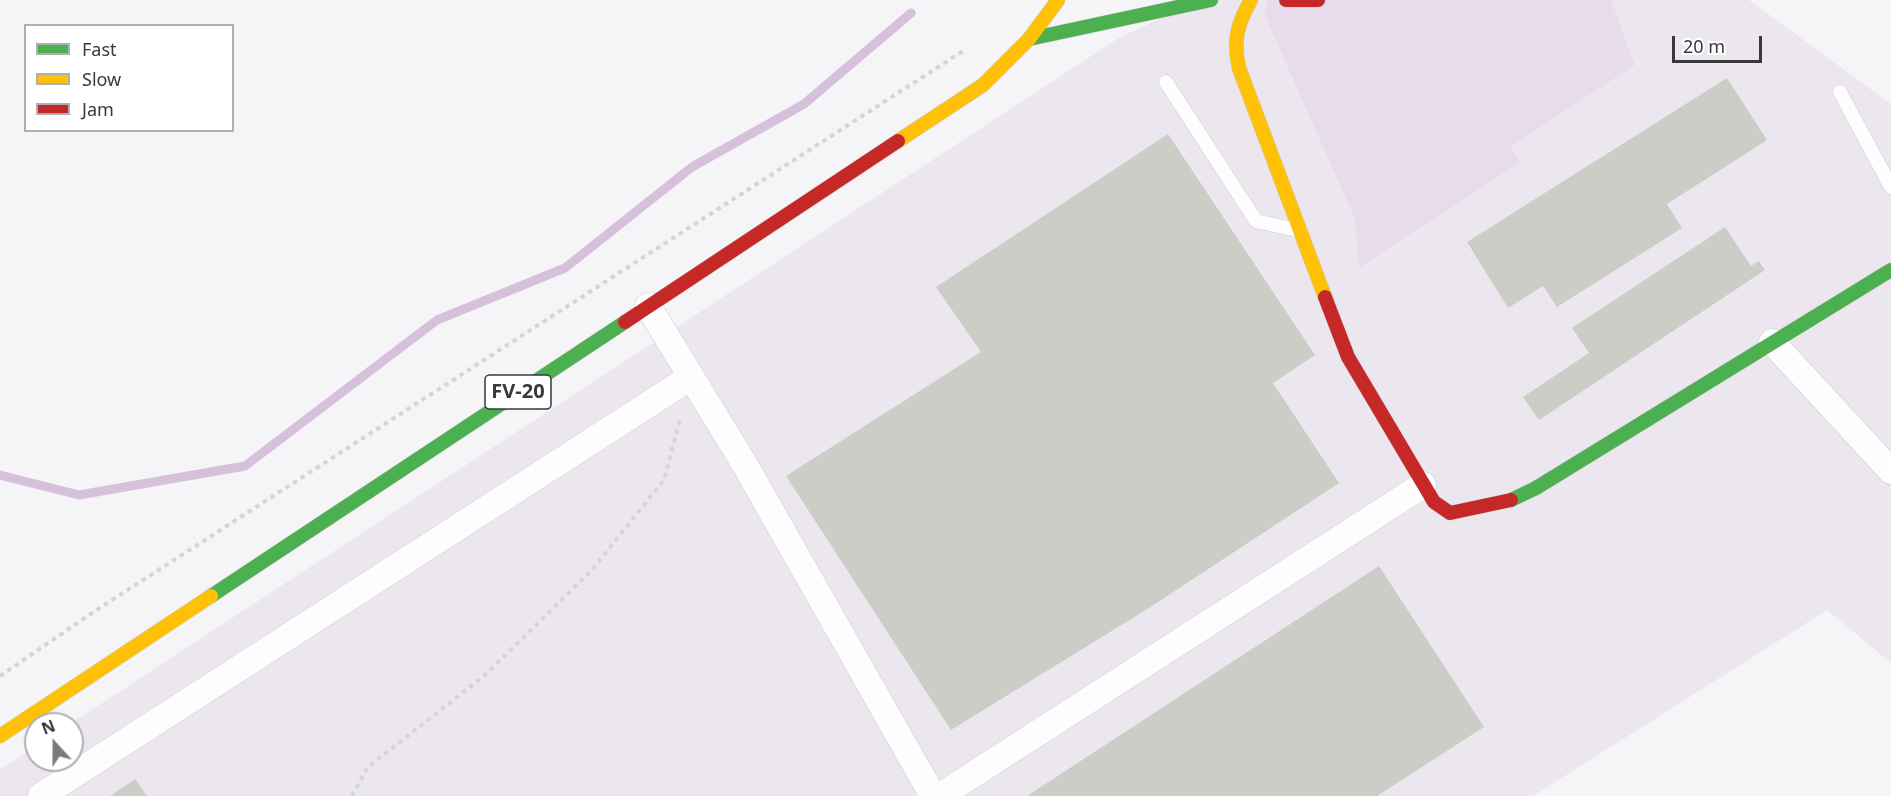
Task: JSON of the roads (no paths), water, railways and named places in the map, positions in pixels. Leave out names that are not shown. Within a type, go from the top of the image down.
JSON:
[{"type":"main road","name":"FV-20","points":[[0,736],[983,85],[1029,39],[1058,0]]},
{"type":"main road","points":[[1029,39],[1211,0]]},
{"type":"main road","points":[[1251,0],[1234,27],[1235,56],[1242,81],[1348,357],[1434,502],[1450,513],[1505,503],[1536,488],[1891,270]]},
{"type":"main road","points":[[1286,0],[1318,0]]},
{"type":"street","points":[[648,306],[745,465],[933,796]]},
{"type":"street","points":[[1772,342],[1891,471]]},
{"type":"street","points":[[41,796],[691,377]]},
{"type":"street","points":[[940,796],[1423,484]]},
{"type":"lane","points":[[1166,82],[1256,222],[1299,230]]},
{"type":"lane","points":[[1840,92],[1891,188]]},
{"type":"waterway","points":[[0,475],[79,495],[245,466],[437,320],[565,268],[692,167],[804,104],[911,13]]}]
